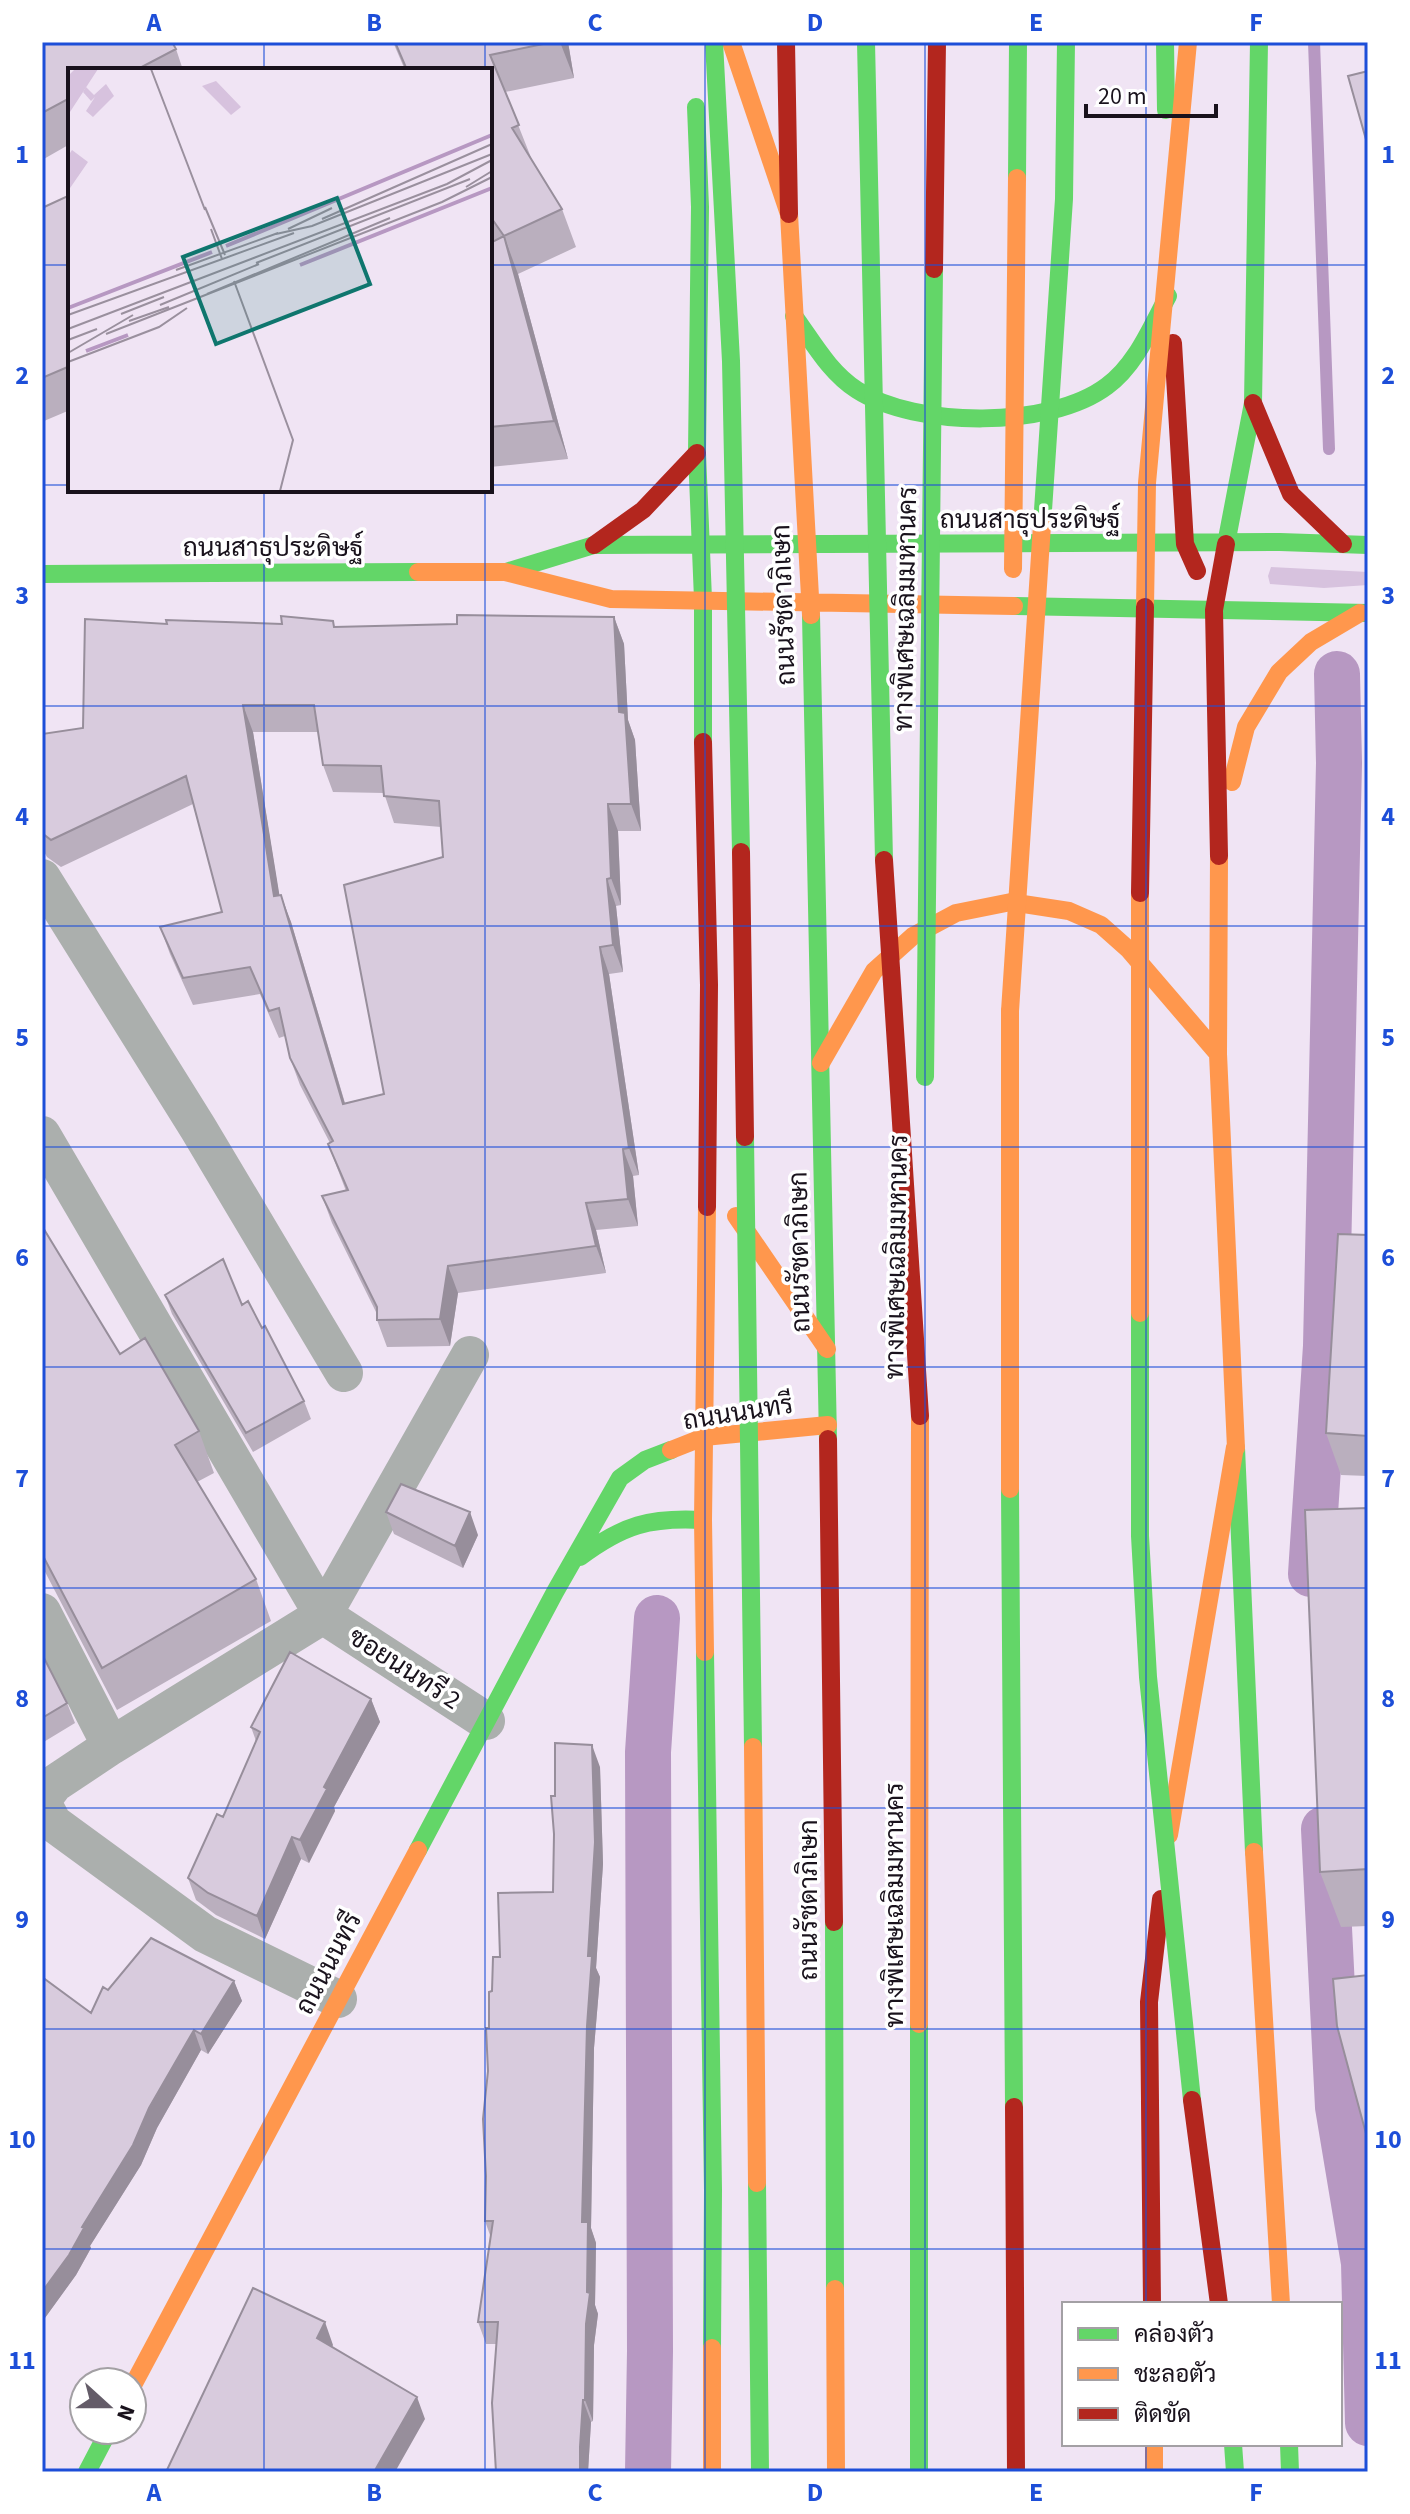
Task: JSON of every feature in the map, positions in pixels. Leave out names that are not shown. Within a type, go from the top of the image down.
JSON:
[{"type":"main road","name":"ถนนรัชดาภิเษก","points":[[714,42],[731,361],[739,730],[751,1521],[760,2472]]},
{"type":"main road","name":"ถนนรัชดาภิเษก","points":[[731,42],[789,214],[811,601],[835,1882],[836,2472]]},
{"type":"main road","points":[[786,42],[789,214]]},
{"type":"main road","points":[[866,42],[884,865],[920,1416]]},
{"type":"main road","name":"ทางพิเศษเฉลิมมหานคร","points":[[924,1099],[937,42]]},
{"type":"main road","points":[[1013,630],[1018,42]]},
{"type":"main road","points":[[1010,1011],[1064,199],[1066,42]]},
{"type":"main road","points":[[1165,42],[1170,294],[1185,544],[1214,610]]},
{"type":"main road","points":[[1188,42],[1147,483],[1140,876],[1140,1536],[1148,1677],[1161,1818],[1197,2148],[1219,2302]]},
{"type":"main road","points":[[1259,42],[1253,403],[1214,610],[1219,835],[1218,1054],[1258,1953],[1281,2302]]},
{"type":"main road","points":[[695,83],[700,207],[697,453],[703,599],[709,985],[703,1520],[713,2190],[712,2472]]},
{"type":"main road","points":[[794,316],[831,369],[855,389],[886,405],[934,416],[1020,415],[1085,400],[1107,387],[1126,367],[1170,294]]},
{"type":"main road","points":[[1253,403],[1291,494],[1343,544]]},
{"type":"main road","points":[[594,545],[643,510],[697,453]]},
{"type":"main road","name":"ถนนสาธุประดิษฐ์","points":[[505,572],[594,545],[1368,545]]},
{"type":"main road","name":"ถนนสาธุประดิษฐ์","points":[[42,574],[505,572],[611,599],[1364,613]]},
{"type":"main road","points":[[611,599],[646,616]]},
{"type":"main road","points":[[1219,835],[1246,727],[1279,672],[1311,642],[1364,613]]},
{"type":"main road","points":[[689,655],[702,681]]},
{"type":"main road","points":[[1012,693],[1009,1281],[1016,2472]]},
{"type":"main road","points":[[821,1063],[874,971],[913,936],[956,913],[1011,902],[1069,911],[1101,925],[1128,949],[1218,1054]]},
{"type":"main road","points":[[707,1172],[827,1349]]},
{"type":"main road","name":"ทางพิเศษเฉลิมมหานคร","points":[[919,2472],[923,1178]]},
{"type":"main road","name":"ถนนนนทรี","points":[[143,2366],[570,1564],[620,1478],[645,1460],[704,1437],[828,1425]]},
{"type":"main road","points":[[1152,2302],[1149,2002],[1166,1855],[1235,1447]]},
{"type":"main road","name":"ถนนนนทรี","points":[[570,1564],[606,1537],[638,1521],[672,1518],[703,1520]]},
{"type":"main road","points":[[87,2472],[101,2446]]},
{"type":"main road","points":[[1154,2446],[1154,2472]]},
{"type":"main road","points":[[1233,2446],[1235,2472]]},
{"type":"main road","points":[[1289,2446],[1290,2472]]},
{"type":"street","points":[[42,878],[198,1128],[344,1373]]},
{"type":"street","points":[[42,1135],[323,1615]]},
{"type":"street","points":[[338,1999],[205,1934],[53,1823],[42,1801],[54,1784],[111,1746],[323,1615],[470,1355]]},
{"type":"street","points":[[42,1612],[111,1746]]},
{"type":"street","name":"ซอยนนทรี 2","points":[[323,1615],[486,1721]]},
{"type":"shaded area","points":[[1271,567],[1368,572],[1368,585],[1324,588],[1270,584],[1268,576]]},
{"type":"building","points":[[42,42],[172,42],[176,49],[140,68],[68,68],[68,99],[42,113]]},
{"type":"building","points":[[395,42],[553,42],[490,55],[519,125],[512,128],[562,209],[504,236],[492,219],[492,68],[406,68]]},
{"type":"building","points":[[1368,71],[1368,143],[1367,143],[1348,76]]},
{"type":"building","points":[[68,196],[68,367],[42,378],[42,208]]},
{"type":"building","points":[[504,236],[554,421],[492,427],[492,242]]},
{"type":"building","points":[[457,615],[614,617],[619,712],[625,713],[631,804],[608,804],[611,878],[607,879],[613,945],[600,947],[629,1148],[623,1149],[628,1199],[586,1203],[596,1246],[448,1266],[440,1319],[377,1320],[377,1307],[322,1196],[348,1190],[328,1144],[333,1141],[290,1058],[279,1008],[269,1011],[250,967],[183,978],[160,927],[222,912],[186,776],[51,840],[42,833],[42,734],[83,728],[85,619],[167,624],[166,620],[282,624],[281,616],[333,621],[334,627],[457,624]],"holes":[[[243,705],[314,705],[323,765],[381,766],[384,796],[439,801],[443,857],[344,885],[384,1094],[343,1104],[281,895],[274,896]]]},
{"type":"building","points":[[42,1226],[120,1354],[145,1338],[199,1431],[175,1445],[256,1579],[102,1668],[42,1554]]},
{"type":"building","points":[[1338,1234],[1368,1235],[1368,1436],[1326,1433]]},
{"type":"building","points":[[223,1259],[242,1305],[248,1301],[262,1328],[265,1326],[304,1401],[246,1433],[165,1295]]},
{"type":"building","points":[[401,1484],[470,1512],[455,1546],[386,1512]]},
{"type":"building","points":[[1368,1508],[1368,1869],[1320,1872],[1305,1510]]},
{"type":"building","points":[[290,1652],[371,1699],[324,1787],[327,1789],[300,1840],[292,1837],[257,1916],[208,1893],[188,1878],[217,1814],[223,1817],[260,1732],[251,1727]]},
{"type":"building","points":[[42,1654],[67,1703],[42,1718]]},
{"type":"building","points":[[555,1743],[592,1745],[595,1842],[588,1956],[592,1956],[582,2222],[588,2222],[587,2292],[590,2293],[580,2472],[496,2472],[492,2403],[498,2322],[478,2322],[493,2221],[485,2221],[483,2119],[488,2071],[486,2028],[489,2028],[493,1957],[500,1957],[498,1893],[553,1892],[551,1796],[555,1796]]},
{"type":"building","points":[[151,1938],[234,1981],[201,2034],[194,2030],[149,2108],[133,2145],[82,2227],[69,2255],[42,2292],[42,1977],[91,2013],[103,1987],[108,1990]]},
{"type":"building","points":[[1368,1975],[1368,2141],[1337,2026],[1333,1979]]},
{"type":"building","points":[[253,2288],[325,2322],[317,2338],[417,2397],[374,2472],[166,2472]]},
{"type":"waterway","points":[[1314,42],[1329,449]]},
{"type":"waterway","points":[[1311,1574],[1326,1346],[1339,763],[1337,674]]},
{"type":"waterway","points":[[648,2472],[648,1752],[657,1618]]},
{"type":"waterway","points":[[1324,1829],[1338,2107],[1364,2263],[1368,2423]]},
{"type":"traffic: fast","points":[[714,42],[731,361],[741,852]]},
{"type":"traffic: fast","points":[[866,42],[884,860]]},
{"type":"traffic: fast","points":[[1017,178],[1018,42]]},
{"type":"traffic: fast","points":[[1042,525],[1064,199],[1066,42]]},
{"type":"traffic: fast","points":[[1165,42],[1166,110]]},
{"type":"traffic: fast","points":[[1226,544],[1253,403],[1259,42]]},
{"type":"traffic: fast","points":[[696,107],[700,207],[697,453],[703,599],[703,742]]},
{"type":"traffic: fast","points":[[925,1077],[934,269]]},
{"type":"traffic: fast","points":[[794,316],[830,366],[857,390],[882,403],[913,411],[947,417],[983,418],[1052,410],[1082,400],[1107,386],[1135,356],[1168,296]]},
{"type":"traffic: fast","points":[[506,572],[594,545],[1280,542],[1368,545]]},
{"type":"traffic: fast","points":[[42,574],[418,572]]},
{"type":"traffic: fast","points":[[1014,606],[1368,613]]},
{"type":"traffic: fast","points":[[811,615],[828,1439]]},
{"type":"traffic: fast","points":[[745,1137],[753,1747]]},
{"type":"traffic: fast","points":[[1140,1313],[1140,1536],[1148,1677],[1192,2100]]},
{"type":"traffic: fast","points":[[1236,1448],[1254,1852]]},
{"type":"traffic: fast","points":[[418,1850],[555,1592],[620,1478],[645,1460],[671,1450]]},
{"type":"traffic: fast","points":[[1010,1489],[1014,2107]]},
{"type":"traffic: fast","points":[[580,1557],[610,1537],[638,1525],[667,1520],[703,1520]]},
{"type":"traffic: fast","points":[[705,1652],[713,2190],[712,2348]]},
{"type":"traffic: fast","points":[[834,1922],[835,2289]]},
{"type":"traffic: fast","points":[[919,2024],[919,2472]]},
{"type":"traffic: fast","points":[[757,2183],[760,2472]]},
{"type":"traffic: fast","points":[[87,2472],[101,2446]]},
{"type":"traffic: fast","points":[[1233,2446],[1235,2472]]},
{"type":"traffic: fast","points":[[1289,2446],[1290,2472]]},
{"type":"traffic: slow","points":[[731,42],[789,214],[811,615]]},
{"type":"traffic: slow","points":[[1145,607],[1147,483],[1188,42]]},
{"type":"traffic: slow","points":[[1013,569],[1017,178]]},
{"type":"traffic: slow","points":[[1010,1011],[1042,525]]},
{"type":"traffic: slow","points":[[418,572],[505,572],[611,599],[1014,606]]},
{"type":"traffic: slow","points":[[1232,782],[1246,727],[1279,672],[1311,642],[1360,613]]},
{"type":"traffic: slow","points":[[1219,856],[1218,1054],[1236,1448]]},
{"type":"traffic: slow","points":[[1140,893],[1140,1313]]},
{"type":"traffic: slow","points":[[821,1063],[874,971],[913,936],[956,913],[1011,902],[1069,911],[1101,925],[1128,949],[1218,1054]]},
{"type":"traffic: slow","points":[[1010,1011],[1010,1489]]},
{"type":"traffic: slow","points":[[705,1652],[703,1520],[707,1207]]},
{"type":"traffic: slow","points":[[736,1216],[827,1349]]},
{"type":"traffic: slow","points":[[919,2024],[920,1416]]},
{"type":"traffic: slow","points":[[671,1450],[704,1437],[828,1425]]},
{"type":"traffic: slow","points":[[1169,1835],[1235,1447]]},
{"type":"traffic: slow","points":[[753,1747],[757,2183]]},
{"type":"traffic: slow","points":[[143,2366],[418,1850]]},
{"type":"traffic: slow","points":[[1254,1852],[1281,2302]]},
{"type":"traffic: slow","points":[[835,2289],[836,2472]]},
{"type":"traffic: slow","points":[[712,2348],[712,2472]]},
{"type":"traffic: slow","points":[[1154,2446],[1154,2472]]},
{"type":"traffic: jam","points":[[786,42],[789,214]]},
{"type":"traffic: jam","points":[[934,269],[937,42]]},
{"type":"traffic: jam","points":[[1173,343],[1185,544],[1197,571]]},
{"type":"traffic: jam","points":[[1253,403],[1291,494],[1343,544]]},
{"type":"traffic: jam","points":[[594,545],[643,510],[697,453]]},
{"type":"traffic: jam","points":[[1219,856],[1214,610],[1226,544]]},
{"type":"traffic: jam","points":[[1140,893],[1145,607]]},
{"type":"traffic: jam","points":[[703,742],[709,985],[707,1207]]},
{"type":"traffic: jam","points":[[741,852],[745,1137]]},
{"type":"traffic: jam","points":[[884,860],[920,1416]]},
{"type":"traffic: jam","points":[[828,1439],[834,1922]]},
{"type":"traffic: jam","points":[[1152,2302],[1149,2002],[1161,1899]]},
{"type":"traffic: jam","points":[[1192,2100],[1219,2302]]},
{"type":"traffic: jam","points":[[1014,2107],[1016,2472]]}]
